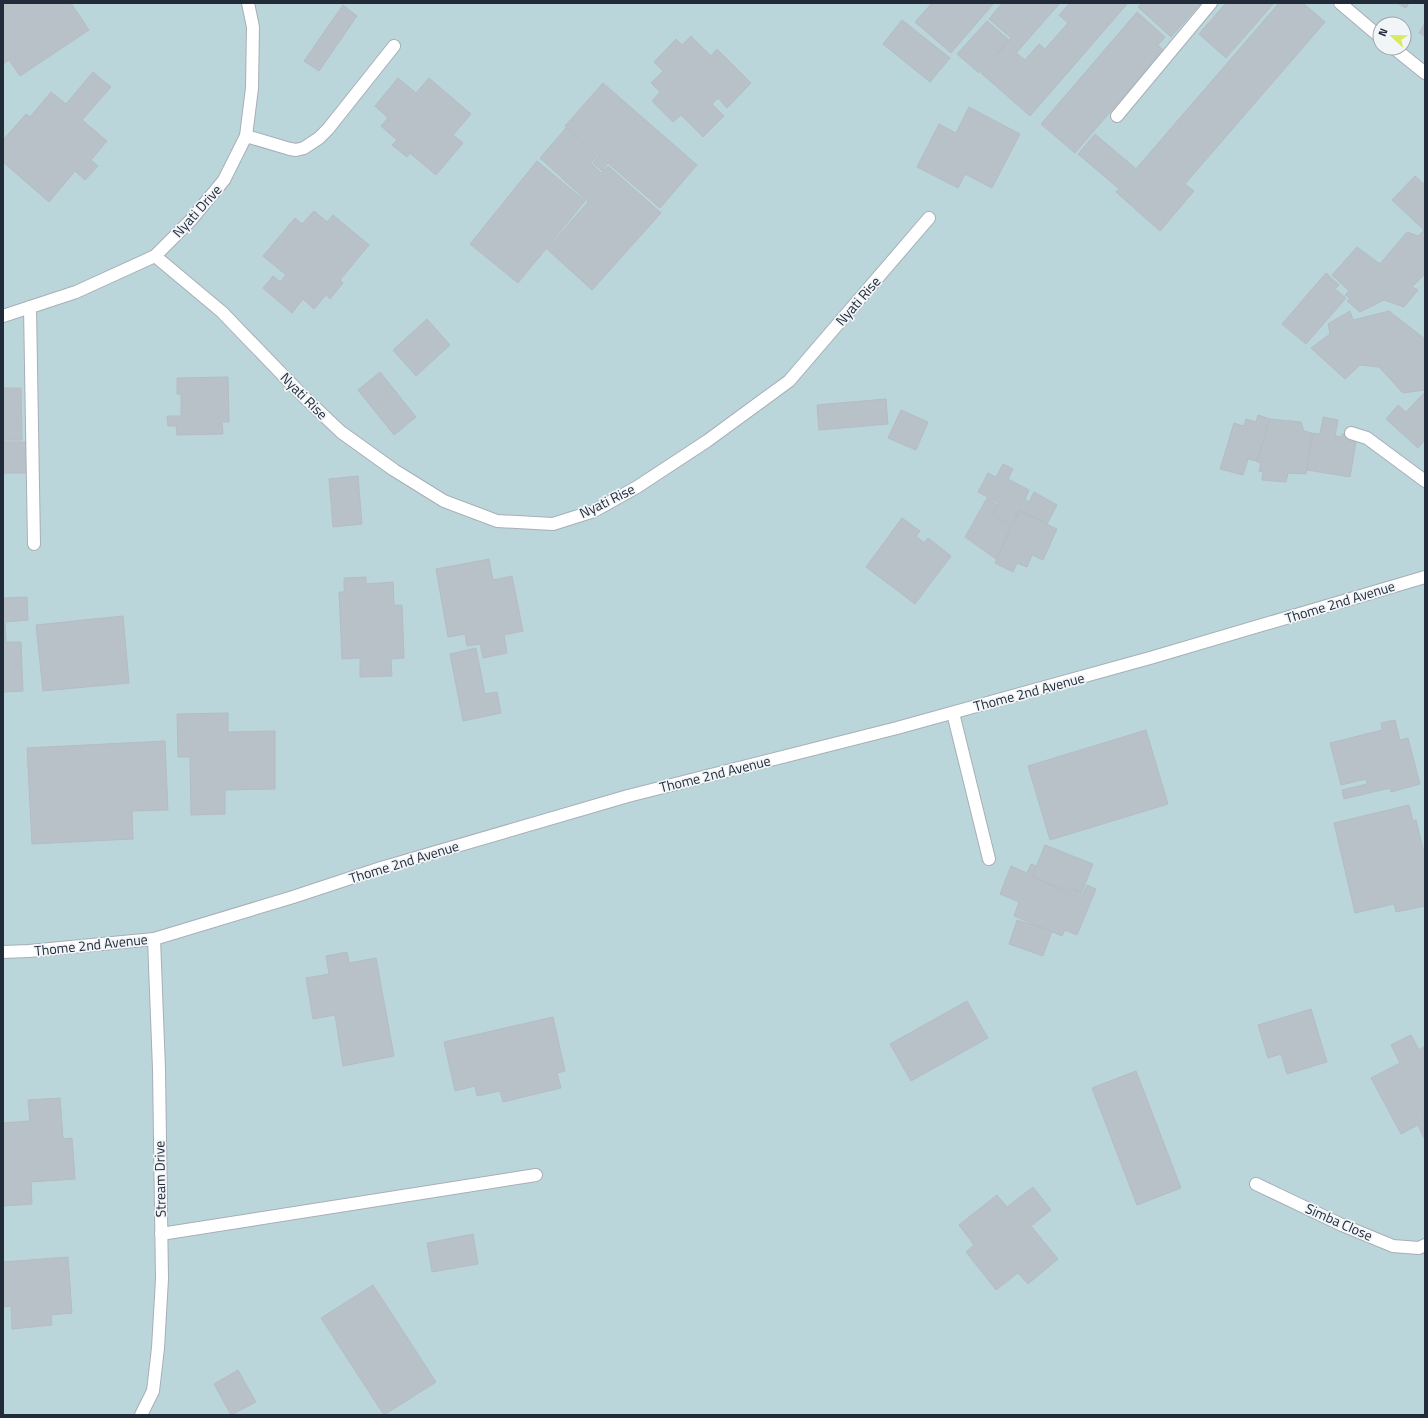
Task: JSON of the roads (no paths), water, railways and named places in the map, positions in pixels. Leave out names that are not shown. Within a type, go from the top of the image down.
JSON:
[{"type":"street","name":"Nyati Drive","points":[[3,316],[76,292],[155,256],[191,220],[224,180],[246,136],[252,88],[253,27],[248,3]]},
{"type":"street","points":[[1117,116],[1211,3]]},
{"type":"street","points":[[1340,3],[1372,30]]},
{"type":"street","points":[[246,136],[296,150],[310,145],[328,129],[394,46]]},
{"type":"street","points":[[1404,56],[1425,73]]},
{"type":"street","name":"Nyati Rise","points":[[155,256],[222,312],[302,395],[341,432],[394,470],[444,501],[497,521],[553,524],[594,511],[637,487],[707,441],[789,381],[928,218]]},
{"type":"street","points":[[30,307],[34,544]]},
{"type":"street","points":[[1351,433],[1367,438],[1425,481]]},
{"type":"street","name":"Thome 2nd Avenue","points":[[3,952],[29,952],[154,939],[293,897],[381,868],[628,796],[953,713],[1150,658],[1425,577]]},
{"type":"street","points":[[953,713],[989,858]]},
{"type":"street","name":"Stream Drive","points":[[141,1415],[153,1390],[158,1348],[162,1280],[159,1069],[154,939]]},
{"type":"street","points":[[161,1234],[536,1175]]},
{"type":"street","name":"Simba Close","points":[[1256,1184],[1342,1225],[1393,1246],[1419,1248],[1425,1245]]}]
